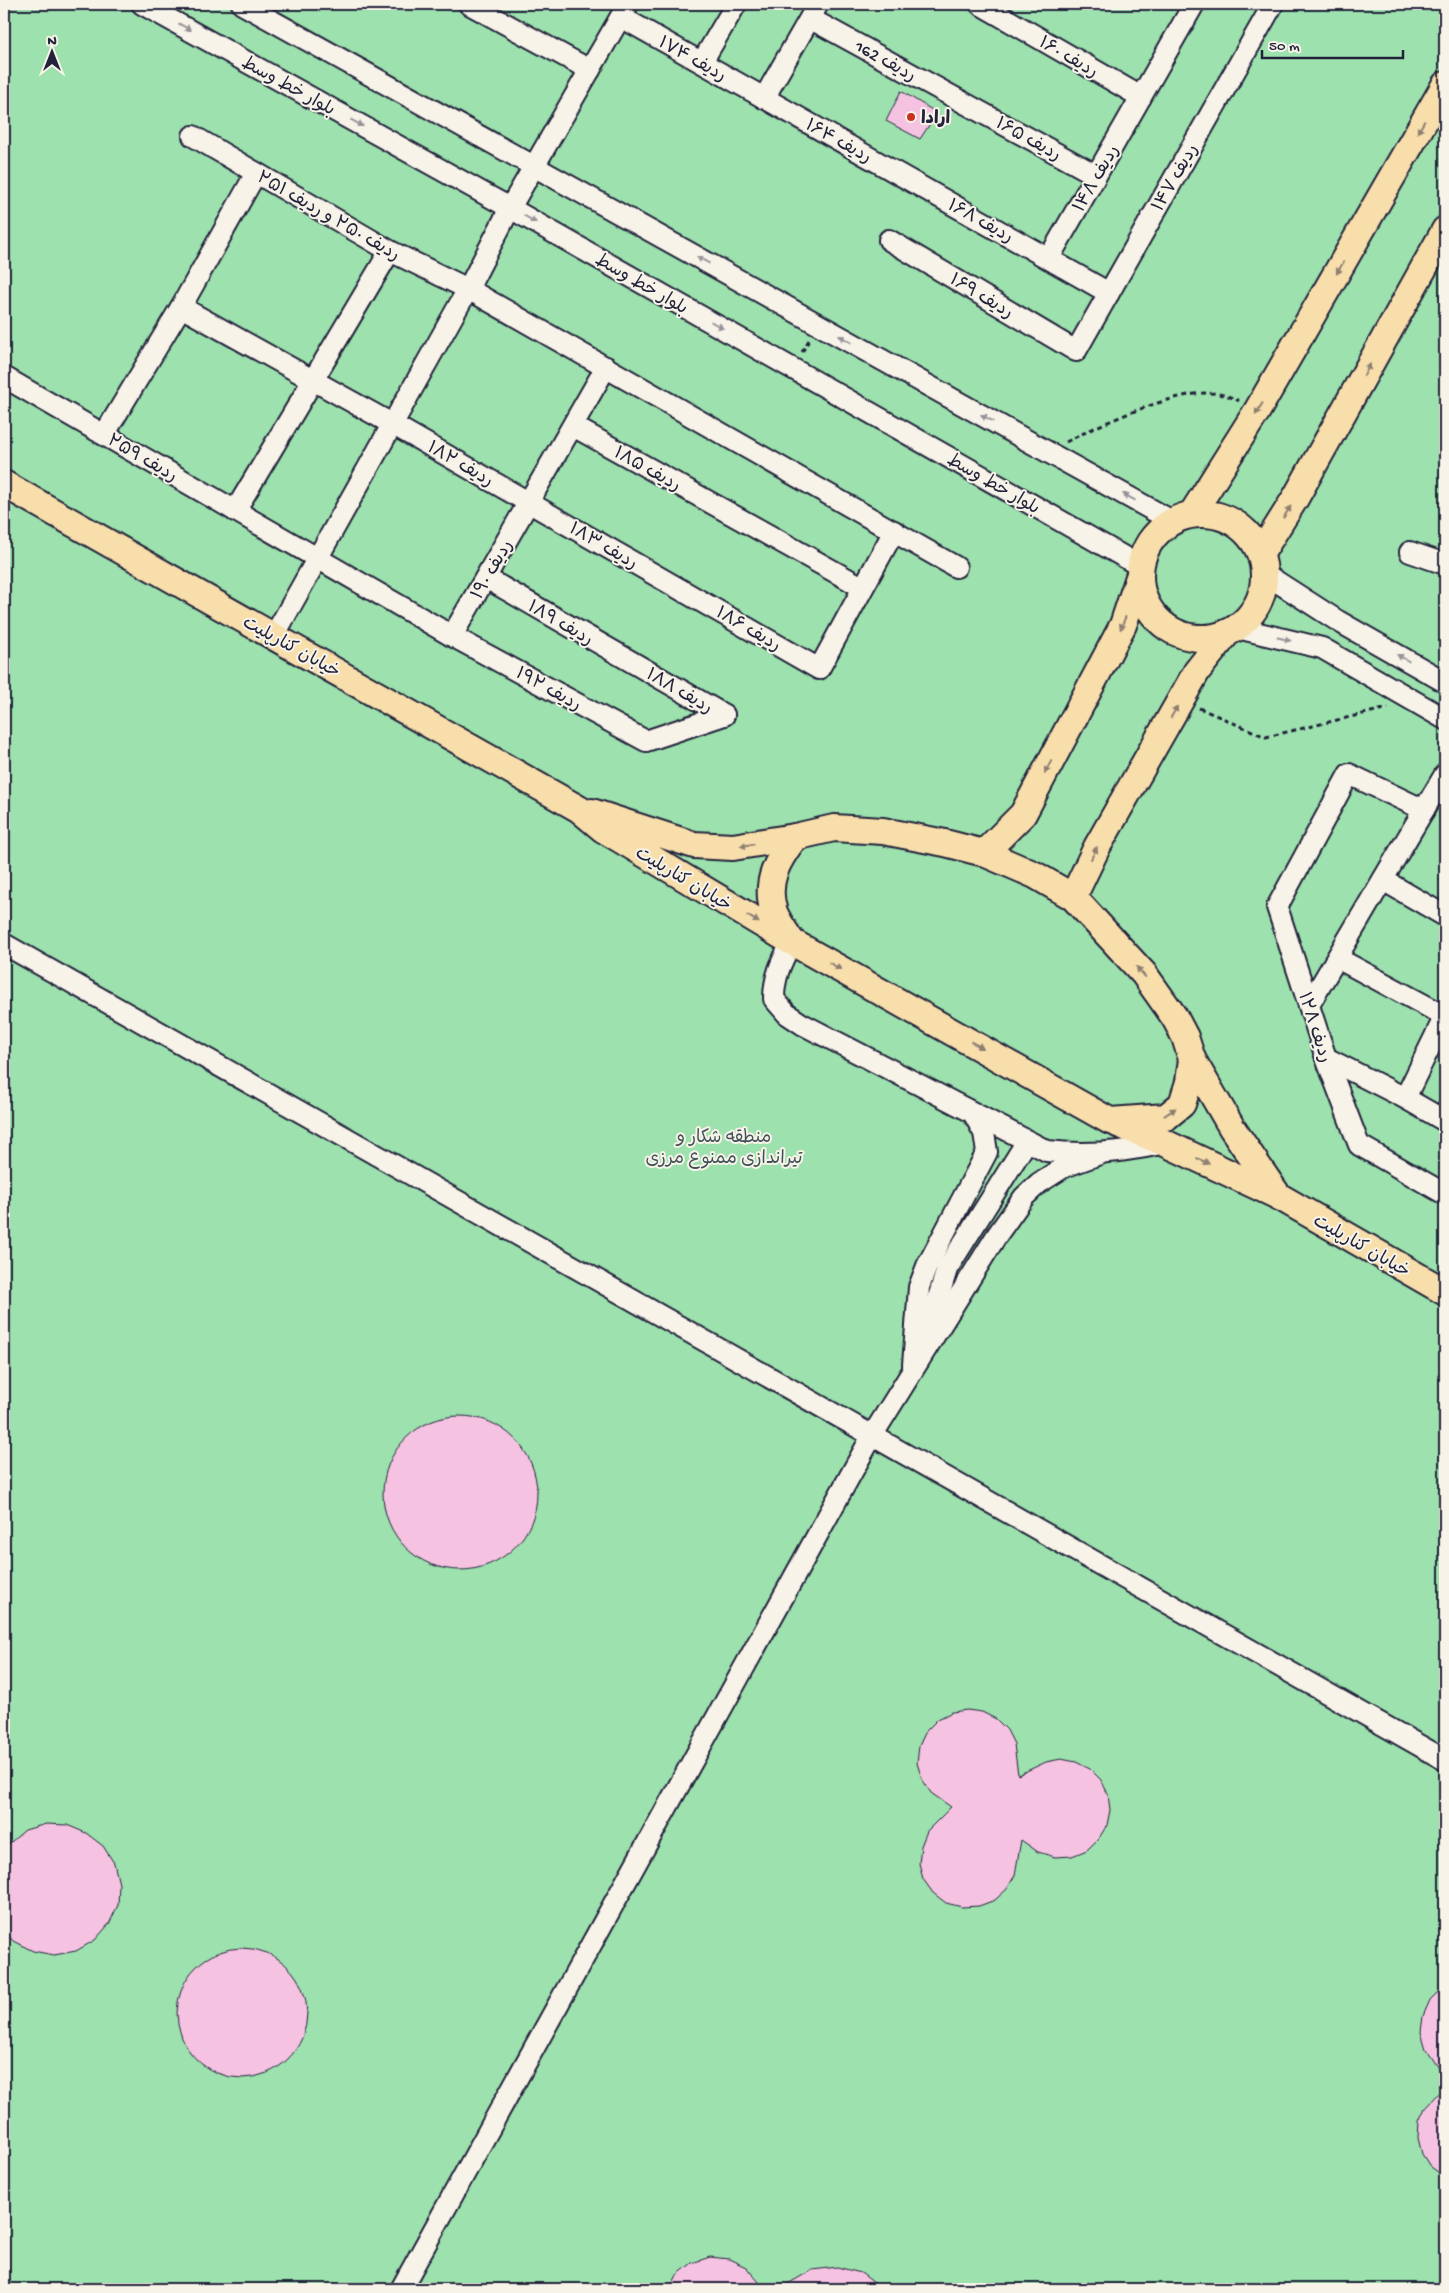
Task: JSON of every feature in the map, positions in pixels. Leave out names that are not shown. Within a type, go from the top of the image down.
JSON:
[{"type":"main road","points":[[1182,518],[1257,411],[1445,85]]},
{"type":"main road","points":[[1073,897],[1097,847],[1197,671],[1232,630],[1252,613],[1262,595],[1263,564],[1296,498],[1445,230]]},
{"type":"main road","name":"خیابان کنارپلیت","points":[[4,484],[580,809],[694,844],[733,847],[795,837],[834,828],[884,831],[984,853],[1035,875],[1073,897],[1144,974],[1175,1018],[1185,1037],[1192,1059],[1232,1128],[1280,1197]]},
{"type":"main road","points":[[984,853],[1023,814],[1123,625],[1146,548],[1157,532],[1182,518],[1213,514],[1234,521],[1250,535],[1263,564]]},
{"type":"main road","points":[[1140,571],[1142,594],[1150,610],[1161,623],[1176,633],[1193,638],[1211,638],[1232,630]]},
{"type":"main road","name":"خیابان کنارپلیت","points":[[580,809],[603,830],[792,942],[1110,1121],[1165,1143],[1280,1197],[1445,1292]]},
{"type":"main road","points":[[792,942],[774,912],[772,897],[773,876],[777,861],[795,837]]},
{"type":"main road","points":[[1110,1121],[1166,1116],[1182,1104],[1189,1082],[1192,1059]]},
{"type":"street","name":"بلوار خط وسط","points":[[142,4],[510,208],[793,368],[1140,571]]},
{"type":"street","points":[[242,4],[1048,452],[1182,518]]},
{"type":"street","points":[[469,4],[590,70]]},
{"type":"street","points":[[702,62],[736,4]]},
{"type":"street","name":"ردیف ۱۶۰","points":[[980,4],[1141,97]]},
{"type":"street","name":"ردیف ۱۴۸","points":[[1048,258],[1194,4]]},
{"type":"street","name":"ردیف ۱۴۷","points":[[1076,351],[1273,4]]},
{"type":"street","points":[[274,636],[468,289],[510,208],[624,10]]},
{"type":"street","name":"ردیف ۱۷۴","points":[[624,10],[702,62],[764,98]]},
{"type":"street","points":[[764,98],[815,11]]},
{"type":"street","name":"ردیف 162","points":[[815,11],[961,101]]},
{"type":"street","name":"ردیف ۱۶۴","points":[[764,98],[913,182]]},
{"type":"street","name":"ردیف ۱۶۵","points":[[961,101],[1096,175]]},
{"type":"street","name":"ردیف ۲۵۰ و ردیف ۲۵۱","points":[[193,136],[390,251],[468,289],[956,567]]},
{"type":"street","points":[[104,435],[181,307],[256,173]]},
{"type":"street","name":"ردیف ۱۶۸","points":[[913,182],[1109,293]]},
{"type":"street","name":"ردیف ۱۶۹","points":[[889,240],[1076,351]]},
{"type":"street","points":[[236,511],[390,251]]},
{"type":"street","name":"ردیف ۱۸۲","points":[[181,307],[530,502]]},
{"type":"street","name":"ردیف ۱۹۰","points":[[452,636],[606,367]]},
{"type":"street","name":"ردیف ۲۵۹","points":[[4,377],[318,558]]},
{"type":"street","name":"ردیف ۱۸۵","points":[[573,426],[862,587]]},
{"type":"street","name":"ردیف ۱۸۳","points":[[530,502],[678,587]]},
{"type":"street","points":[[862,587],[894,531]]},
{"type":"street","points":[[1410,552],[1445,564]]},
{"type":"street","name":"ردیف ۱۹۲","points":[[318,558],[452,636],[646,741],[724,715]]},
{"type":"street","points":[[1263,564],[1338,621],[1445,682]]},
{"type":"street","name":"ردیف ۱۸۹","points":[[486,578],[636,665]]},
{"type":"street","name":"ردیف ۱۸۶","points":[[678,587],[819,669],[862,587]]},
{"type":"street","points":[[1232,630],[1322,648],[1445,719]]},
{"type":"street","name":"ردیف ۱۸۸","points":[[636,665],[724,715]]},
{"type":"street","name":"ردیف ۱۲۸","points":[[1424,810],[1349,774],[1277,907],[1326,1058],[1359,1145],[1445,1194]]},
{"type":"street","points":[[1309,1005],[1445,774]]},
{"type":"street","points":[[1383,880],[1445,916]]},
{"type":"street","points":[[792,942],[779,964],[774,982],[774,999],[787,1014],[802,1024],[1047,1151],[1068,1154],[1102,1153],[1136,1150],[1165,1143]]},
{"type":"street","points":[[4,944],[1445,1760]]},
{"type":"street","points":[[1337,958],[1445,1016],[1405,1098]]},
{"type":"street","points":[[1326,1058],[1405,1098],[1445,1121]]},
{"type":"street","points":[[912,1372],[916,1352],[919,1287],[926,1266],[987,1152],[984,1133],[973,1113]]},
{"type":"street","points":[[912,1372],[937,1306],[947,1269],[1027,1141]]},
{"type":"street","points":[[400,2289],[872,1436],[997,1235],[1024,1197],[1039,1183],[1064,1167],[1102,1153]]},
{"type":"path","points":[[793,368],[819,324]]},
{"type":"path","points":[[1048,452],[1092,428],[1172,399],[1211,392],[1233,398],[1257,411]]},
{"type":"path","points":[[1180,700],[1266,737],[1414,701]]},
{"type":"green space","name":"منطقه شکار و تیراندازی ممنوع مرزی","points":[[4,4],[1445,4],[1445,2289],[4,2289]]},
{"type":"building","name":"ارادا","points":[[901,91],[937,113],[920,139],[886,121]]},
{"type":"building","points":[[460,1416],[489,1422],[503,1429],[514,1439],[524,1450],[531,1464],[537,1493],[531,1522],[524,1536],[514,1547],[503,1557],[489,1564],[460,1570],[431,1564],[417,1557],[406,1547],[396,1536],[389,1522],[383,1493],[389,1464],[396,1450],[406,1439],[417,1429],[431,1422]]},
{"type":"building","points":[[967,1710],[982,1712],[996,1719],[1007,1730],[1014,1744],[1018,1775],[1046,1762],[1061,1759],[1076,1762],[1090,1769],[1101,1780],[1108,1794],[1110,1810],[1107,1825],[1099,1838],[1087,1850],[1072,1856],[1055,1857],[1038,1852],[1021,1840],[1015,1875],[1007,1889],[995,1900],[979,1906],[962,1907],[946,1903],[933,1893],[923,1879],[919,1863],[921,1846],[927,1831],[951,1807],[931,1793],[922,1779],[917,1763],[919,1746],[926,1731],[938,1719],[952,1712]]},
{"type":"building","points":[[46,1824],[67,1825],[86,1833],[103,1846],[114,1863],[119,1884],[118,1905],[109,1924],[95,1940],[76,1951],[54,1955],[33,1951],[13,1941],[4,1930],[4,1848],[25,1830]]},
{"type":"building","points":[[242,1948],[255,1949],[267,1953],[288,1967],[302,1988],[306,2000],[306,2026],[302,2038],[288,2059],[267,2073],[255,2077],[242,2078],[229,2077],[217,2073],[196,2059],[182,2038],[178,2026],[177,2013],[178,2000],[182,1988],[196,1967],[217,1953],[229,1949]]},
{"type":"building","points":[[1445,1985],[1445,2077],[1426,2049],[1421,2032],[1423,2016],[1430,2000]]},
{"type":"building","points":[[1445,2086],[1445,2178],[1431,2168],[1422,2154],[1418,2138],[1419,2121],[1426,2106]]},
{"type":"building","points":[[710,2257],[729,2259],[746,2267],[765,2289],[670,2289],[677,2275],[692,2263]]},
{"type":"building","points":[[837,2267],[861,2273],[882,2289],[779,2289],[812,2270]]},
{"type":"place","name":"ارادا","points":[[911,117]]}]
